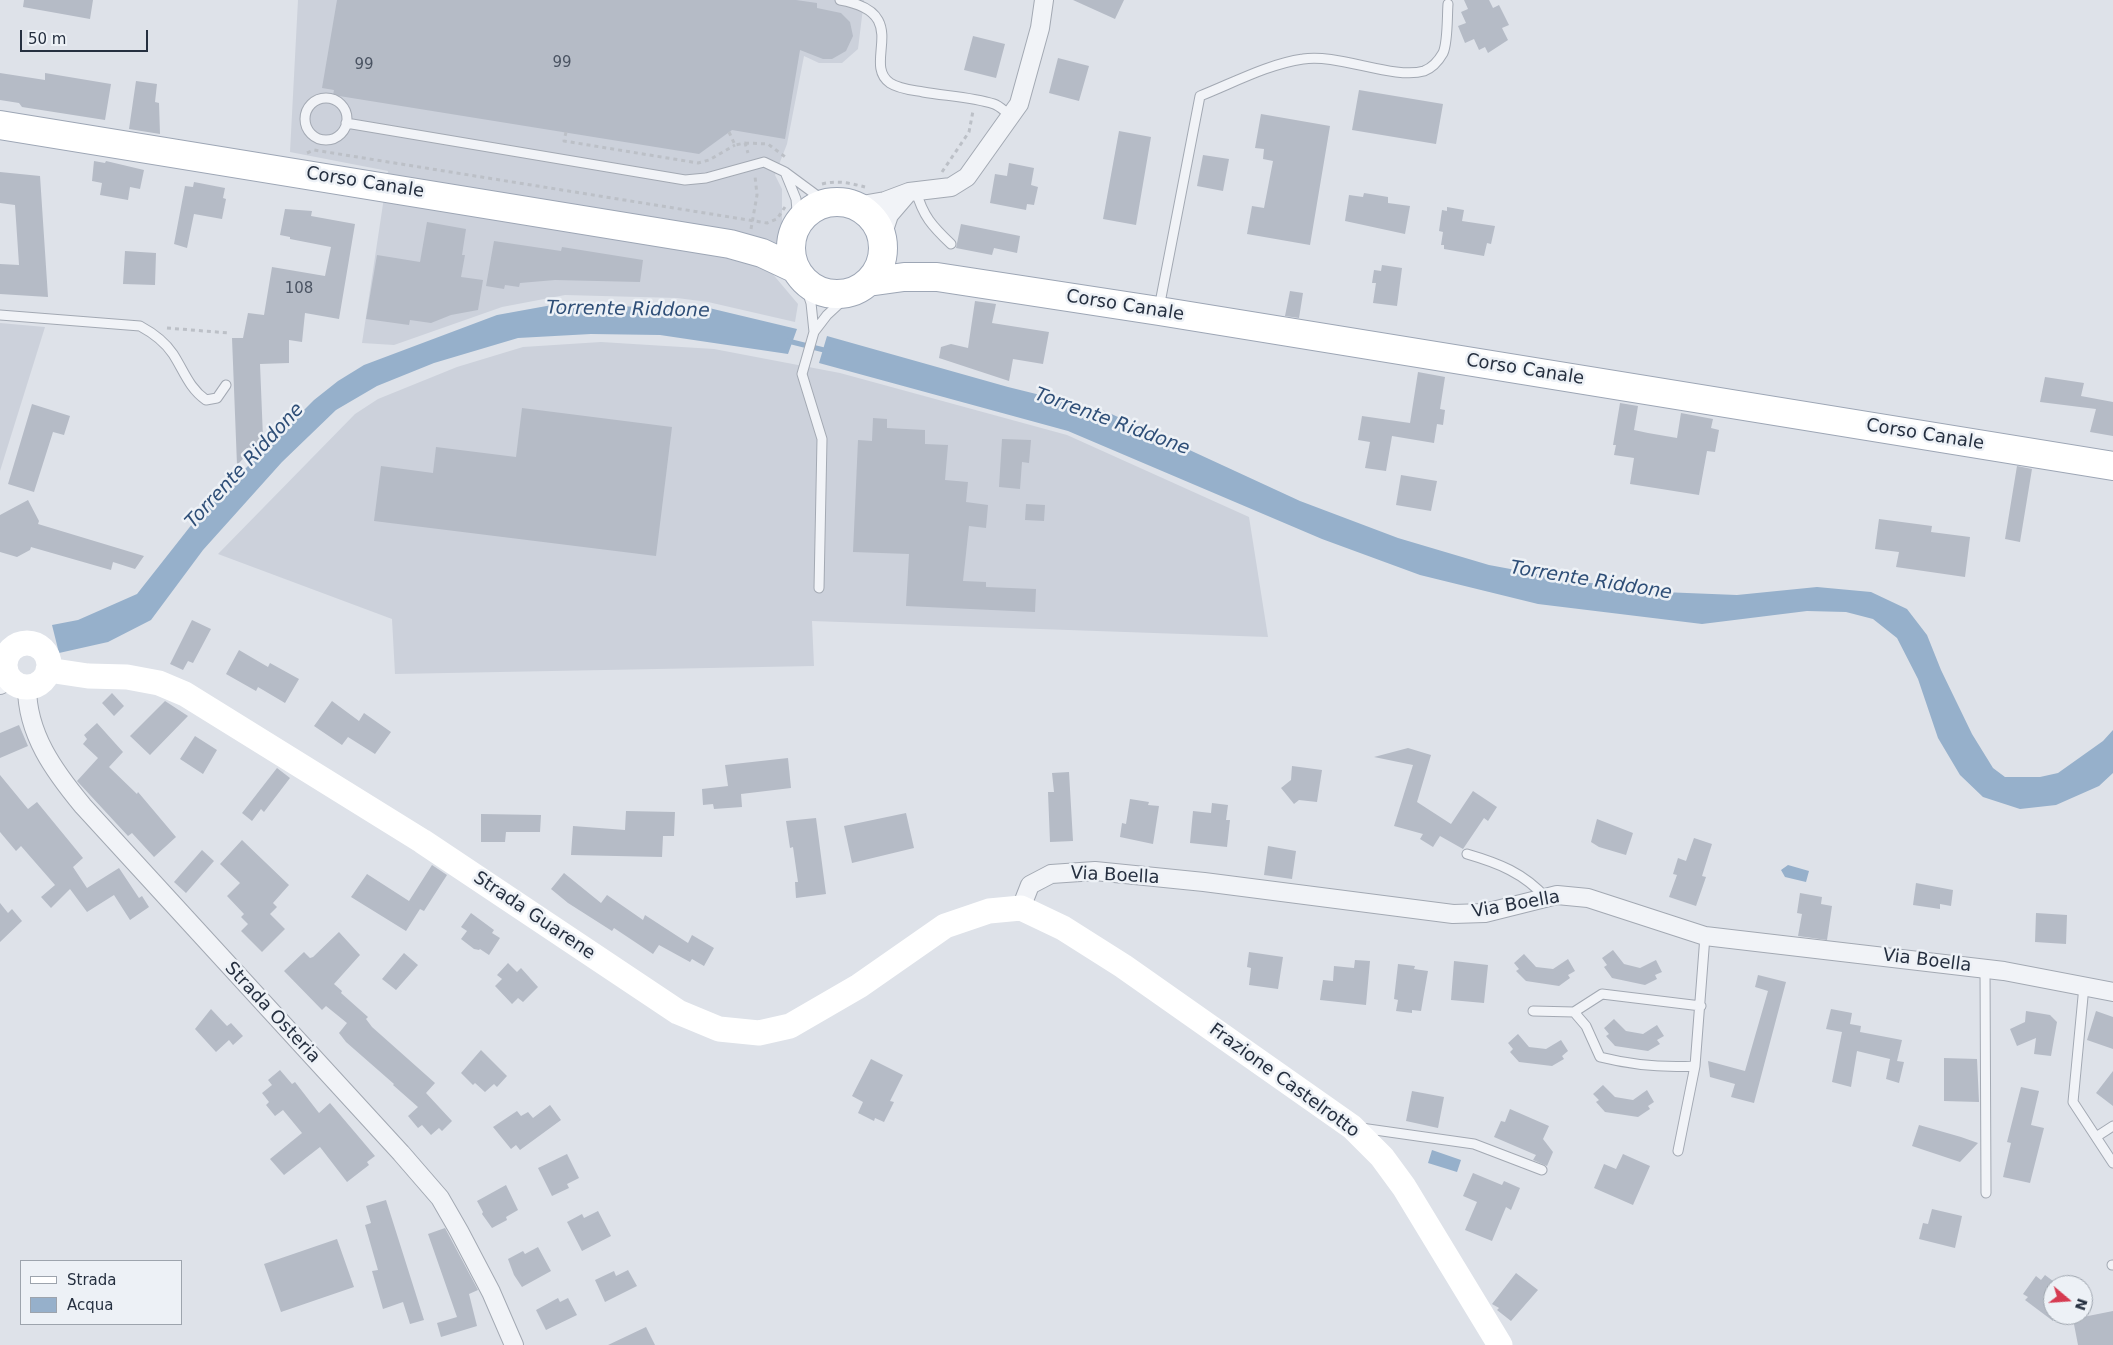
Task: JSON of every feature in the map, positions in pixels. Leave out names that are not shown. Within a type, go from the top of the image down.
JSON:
[{"type":"main road","name":"Corso Canale","points":[[0,125],[741,238],[777,239],[794,218],[808,212],[822,194]]},
{"type":"main road","points":[[822,194],[846,203],[864,198]]},
{"type":"main road","name":"Corso Canale","points":[[864,198],[868,213],[876,223],[882,241],[901,261],[936,277]]},
{"type":"main road","points":[[794,218],[791,243],[792,257],[800,274]]},
{"type":"main road","name":"Corso Canale","points":[[741,238],[762,253],[800,274],[814,288],[826,293],[840,294],[860,287],[904,277],[936,277],[1159,311],[2113,466]]},
{"type":"main road","points":[[860,287],[876,272],[882,260],[882,241]]},
{"type":"main road","points":[[6,644],[38,646],[47,656],[48,670],[41,682],[12,684],[7,674],[6,644]]},
{"type":"main road","name":"Strada Guarene","points":[[48,670],[88,676],[127,677],[159,683],[185,694],[422,841],[678,1012],[719,1029],[759,1033],[790,1026],[859,986],[945,926],[989,911],[1021,908]]},
{"type":"main road","name":"Frazione Castelrotto","points":[[1021,908],[1063,928],[1122,966],[1352,1127],[1382,1157],[1404,1187],[1500,1345]]},
{"type":"street","points":[[864,198],[885,201],[912,192],[951,187],[967,177],[1010,115],[1024,91],[1040,28],[1044,0]]},
{"type":"street","points":[[882,241],[890,215],[912,192]]},
{"type":"street","name":"Strada Osteria","points":[[12,684],[27,705],[39,742],[56,773],[89,813],[440,1198],[491,1292],[514,1345]]},
{"type":"street","name":"Via Boella","points":[[1021,908],[1030,885],[1051,874],[1095,871],[1204,882],[1453,914],[1485,913],[1557,895],[1588,898],[1706,936],[1985,968],[2113,992]]},
{"type":"lane","points":[[840,0],[859,4],[870,11],[880,23],[884,34],[881,60],[883,76],[890,83],[904,89],[996,105],[1010,115]]},
{"type":"lane","points":[[1159,311],[1200,96],[1304,58],[1323,59],[1407,72],[1424,71],[1435,64],[1443,52],[1448,4]]},
{"type":"lane","points":[[318,99],[332,99],[342,105],[347,117],[346,123],[340,135],[328,140],[321,140],[310,133],[306,127],[306,114],[318,99]]},
{"type":"lane","points":[[346,123],[684,180],[706,178],[764,162],[822,194]]},
{"type":"lane","points":[[785,172],[796,199],[794,218]]},
{"type":"lane","points":[[912,192],[922,212],[934,228],[951,244]]},
{"type":"lane","points":[[800,274],[811,303],[814,332]]},
{"type":"lane","points":[[819,588],[822,439],[802,374],[814,332],[827,315],[860,287]]},
{"type":"lane","points":[[0,315],[140,326],[156,335],[173,353],[195,392],[206,400],[216,398],[226,385]]},
{"type":"lane","points":[[1467,854],[1495,862],[1517,872],[1536,886],[1546,898]]},
{"type":"lane","points":[[1678,1151],[1695,1066],[1706,936]]},
{"type":"lane","points":[[1985,968],[1986,1193]]},
{"type":"lane","points":[[2084,986],[2074,1102],[2113,1163]]},
{"type":"lane","points":[[1533,1011],[1574,1012],[1602,994],[1701,1006]]},
{"type":"lane","points":[[1574,1012],[1586,1026],[1600,1057],[1630,1065],[1663,1068],[1695,1066]]},
{"type":"lane","points":[[2096,1137],[2113,1126]]},
{"type":"lane","points":[[1352,1127],[1474,1144],[1542,1170]]},
{"type":"path","points":[[942,173],[969,132],[975,101]]},
{"type":"path","points":[[566,132],[564,141],[698,163],[710,160],[734,145],[746,143],[768,144],[794,164]]},
{"type":"path","points":[[729,132],[734,145]]},
{"type":"path","points":[[746,143],[748,154]]},
{"type":"path","points":[[741,238],[752,221],[757,195],[755,175]]},
{"type":"path","points":[[822,194],[833,181],[850,183],[864,198]]},
{"type":"path","points":[[752,221],[767,223],[777,219],[794,218]]},
{"type":"path","points":[[140,326],[229,333]]},
{"type":"shaded area","points":[[298,0],[864,0],[858,49],[842,63],[819,63],[804,56],[787,144],[775,175],[782,189],[782,225],[771,272],[798,304],[795,322],[708,302],[677,298],[565,295],[502,307],[394,345],[362,343],[388,171],[290,152]]},
{"type":"shaded area","points":[[0,323],[45,327],[0,471]]},
{"type":"shaded area","points":[[601,342],[714,349],[840,373],[1067,435],[1249,517],[1268,637],[812,621],[814,666],[395,674],[392,619],[218,554],[355,414],[378,399],[457,367],[523,347]]},
{"type":"water","points":[[552,305],[709,308],[797,329],[788,354],[660,335],[591,334],[518,338],[434,363],[377,386],[336,410],[282,462],[203,550],[151,620],[108,642],[59,653],[52,625],[78,620],[137,594],[200,514],[314,400],[338,381],[364,365],[497,315]]},
{"type":"water","points":[[827,336],[1008,387],[1105,411],[1300,501],[1398,538],[1489,565],[1575,581],[1662,592],[1737,595],[1817,587],[1871,592],[1907,609],[1927,635],[1941,670],[1972,734],[1993,768],[2005,777],[2040,777],[2058,773],[2103,741],[2113,730],[2113,773],[2099,786],[2056,805],[2020,809],[1983,797],[1960,775],[1938,738],[1918,679],[1897,638],[1873,619],[1846,612],[1807,611],[1702,624],[1538,604],[1420,575],[1322,539],[1068,431],[819,363]]},
{"type":"water","points":[[1788,865],[1809,871],[1806,882],[1785,877],[1781,870]]},
{"type":"water","points":[[1432,1150],[1461,1160],[1457,1172],[1428,1163]]},
{"type":"building","points":[[24,0],[93,0],[90,19],[23,7]]},
{"type":"building","points":[[337,0],[796,0],[817,3],[817,8],[841,13],[850,22],[853,36],[846,51],[832,59],[823,59],[800,50],[785,139],[732,130],[699,154],[333,95],[334,90],[322,88]]},
{"type":"building","points":[[1073,0],[1124,0],[1115,19]]},
{"type":"building","points":[[1464,0],[1489,0],[1493,8],[1499,5],[1509,25],[1502,28],[1508,40],[1488,53],[1485,47],[1479,50],[1474,39],[1465,43],[1458,26],[1466,23],[1461,12],[1468,9]]},
{"type":"building","points":[[973,36],[1005,44],[996,78],[964,70]]},
{"type":"building","points":[[1058,58],[1089,66],[1079,101],[1049,93]]},
{"type":"building","points":[[0,73],[45,80],[45,73],[111,84],[105,120],[22,107],[19,103],[0,100]]},
{"type":"building","points":[[136,81],[157,84],[155,102],[159,103],[160,134],[129,129]]},
{"type":"building","points":[[1359,90],[1443,104],[1436,144],[1352,130]]},
{"type":"building","points":[[1261,114],[1330,126],[1310,245],[1247,234],[1252,206],[1264,208],[1273,161],[1263,159],[1264,149],[1255,148]]},
{"type":"building","points":[[1119,131],[1151,137],[1136,225],[1103,219]]},
{"type":"building","points":[[1203,155],[1229,159],[1223,191],[1197,186]]},
{"type":"building","points":[[94,161],[105,163],[106,161],[144,170],[140,189],[130,187],[128,200],[100,195],[102,183],[92,181]]},
{"type":"building","points":[[1009,163],[1034,168],[1031,185],[1038,187],[1034,205],[1027,204],[1026,210],[990,203],[995,174],[1007,176]]},
{"type":"building","points":[[0,172],[40,176],[48,297],[0,294],[0,264],[19,265],[15,205],[0,203]]},
{"type":"building","points":[[194,182],[225,188],[223,198],[226,199],[222,219],[194,214],[187,248],[174,244],[185,186],[193,187]]},
{"type":"building","points":[[1364,193],[1388,197],[1388,203],[1410,206],[1405,234],[1345,221],[1349,195],[1363,197]]},
{"type":"building","points":[[1447,207],[1464,210],[1462,221],[1495,226],[1491,244],[1487,243],[1484,256],[1444,249],[1444,245],[1441,245],[1443,232],[1439,231],[1442,210],[1447,211]]},
{"type":"building","points":[[285,209],[312,211],[311,216],[355,224],[339,319],[305,313],[302,342],[289,340],[289,363],[260,364],[263,438],[237,465],[232,338],[243,338],[248,313],[264,315],[272,267],[325,276],[331,247],[290,239],[290,237],[280,235]]},
{"type":"building","points":[[427,222],[466,229],[462,255],[465,255],[461,277],[483,280],[478,310],[451,315],[431,323],[410,320],[409,325],[366,319],[377,255],[420,262]]},
{"type":"building","points":[[961,224],[1020,236],[1017,253],[994,248],[992,255],[956,248]]},
{"type":"building","points":[[494,241],[561,251],[562,247],[643,260],[640,282],[555,280],[520,283],[519,287],[505,285],[504,289],[486,286]]},
{"type":"building","points":[[125,251],[156,253],[155,285],[123,284]]},
{"type":"building","points":[[1382,265],[1402,268],[1397,306],[1373,303],[1376,283],[1372,283],[1374,270],[1381,271]]},
{"type":"building","points":[[1290,291],[1303,293],[1299,318],[1285,316]]},
{"type":"building","points":[[975,301],[996,304],[992,323],[1049,332],[1043,364],[1013,359],[1009,381],[939,358],[941,347],[951,344],[968,348]]},
{"type":"building","points":[[1418,372],[1445,377],[1440,409],[1445,410],[1443,425],[1437,424],[1434,443],[1392,436],[1386,471],[1365,468],[1370,442],[1358,440],[1362,416],[1410,423]]},
{"type":"building","points":[[2045,377],[2084,383],[2081,396],[2113,402],[2113,436],[2090,432],[2096,409],[2040,402]]},
{"type":"building","points":[[1620,403],[1638,406],[1634,430],[1677,438],[1681,413],[1713,419],[1711,428],[1719,430],[1715,452],[1707,451],[1699,495],[1630,484],[1634,458],[1614,455],[1616,445],[1613,445]]},
{"type":"building","points":[[32,404],[70,416],[64,435],[53,432],[34,492],[8,484]]},
{"type":"building","points":[[522,408],[672,427],[656,556],[374,521],[381,466],[433,473],[436,447],[516,457]]},
{"type":"building","points":[[873,418],[887,419],[887,428],[925,430],[925,444],[948,445],[945,480],[968,482],[966,502],[988,505],[986,528],[969,526],[963,581],[986,582],[986,587],[1036,589],[1035,612],[906,606],[909,554],[853,552],[858,440],[872,441]]},
{"type":"building","points":[[1002,439],[1031,440],[1029,463],[1022,462],[1020,489],[999,487]]},
{"type":"building","points":[[2017,466],[2032,469],[2020,542],[2005,539]]},
{"type":"building","points":[[1401,475],[1437,481],[1431,511],[1396,505]]},
{"type":"building","points":[[28,500],[39,521],[38,524],[144,556],[135,569],[113,562],[111,570],[31,547],[30,550],[17,557],[0,552],[0,515]]},
{"type":"building","points":[[1026,504],[1045,505],[1044,521],[1025,520]]},
{"type":"building","points":[[1879,519],[1932,526],[1931,532],[1970,537],[1965,577],[1896,567],[1899,552],[1875,549]]},
{"type":"building","points":[[192,620],[211,629],[193,663],[188,661],[183,670],[170,664]]},
{"type":"building","points":[[239,650],[268,667],[270,663],[299,679],[285,703],[258,687],[256,691],[226,674]]},
{"type":"building","points":[[112,693],[124,706],[114,716],[102,703]]},
{"type":"building","points":[[165,701],[188,716],[150,755],[130,736]]},
{"type":"building","points":[[332,701],[359,721],[364,713],[391,732],[375,754],[348,737],[342,745],[314,726]]},
{"type":"building","points":[[97,723],[123,752],[109,767],[137,794],[138,792],[176,837],[154,857],[132,833],[128,836],[77,781],[98,758],[83,744],[87,739],[84,735]]},
{"type":"building","points":[[19,725],[28,746],[0,758],[0,733]]},
{"type":"building","points":[[195,736],[217,750],[203,774],[180,759]]},
{"type":"building","points":[[1408,748],[1431,755],[1417,802],[1451,824],[1473,791],[1497,807],[1488,821],[1484,818],[1463,849],[1440,836],[1433,847],[1420,839],[1423,834],[1394,826],[1413,765],[1374,757]]},
{"type":"building","points":[[788,758],[791,788],[741,794],[742,807],[714,809],[713,804],[703,805],[702,789],[728,786],[725,765]]},
{"type":"building","points":[[1292,766],[1322,770],[1317,802],[1299,800],[1294,804],[1281,788],[1291,780]]},
{"type":"building","points":[[277,768],[290,778],[264,812],[261,809],[252,821],[242,813]]},
{"type":"building","points":[[1069,772],[1073,841],[1050,842],[1048,792],[1054,792],[1052,773]]},
{"type":"building","points":[[0,775],[28,809],[37,802],[83,858],[73,867],[87,888],[119,868],[139,898],[142,896],[149,907],[130,920],[114,895],[87,912],[70,889],[51,908],[41,897],[55,885],[21,846],[16,851],[0,832]]},
{"type":"building","points":[[1130,799],[1149,802],[1148,805],[1159,806],[1153,844],[1120,837],[1122,823],[1126,824]]},
{"type":"building","points":[[1212,803],[1228,805],[1226,820],[1230,820],[1227,847],[1190,843],[1193,811],[1211,813]]},
{"type":"building","points":[[626,811],[675,812],[674,836],[663,836],[662,857],[571,855],[573,826],[625,830]]},
{"type":"building","points":[[906,813],[914,848],[852,863],[844,826]]},
{"type":"building","points":[[481,814],[541,815],[540,832],[506,832],[505,842],[481,842]]},
{"type":"building","points":[[816,818],[826,894],[796,898],[795,882],[798,882],[793,847],[790,848],[786,821]]},
{"type":"building","points":[[1597,819],[1633,833],[1626,855],[1599,847],[1591,842]]},
{"type":"building","points":[[1694,838],[1712,844],[1702,876],[1706,877],[1696,906],[1669,897],[1677,875],[1673,874],[1678,858],[1686,861]]},
{"type":"building","points":[[242,840],[289,885],[273,903],[277,907],[270,914],[285,929],[262,952],[241,931],[248,924],[241,917],[244,914],[227,896],[240,883],[220,864]]},
{"type":"building","points":[[1268,846],[1296,851],[1292,879],[1264,875]]},
{"type":"building","points":[[202,850],[214,861],[186,893],[174,882]]},
{"type":"building","points":[[432,865],[447,875],[424,911],[420,909],[406,931],[351,897],[367,874],[409,901]]},
{"type":"building","points":[[564,873],[601,903],[607,895],[643,920],[645,915],[688,943],[692,935],[714,948],[704,966],[692,959],[690,962],[659,945],[653,954],[614,928],[612,931],[568,903],[551,889]]},
{"type":"building","points":[[1916,883],[1953,890],[1951,906],[1940,904],[1940,909],[1913,905]]},
{"type":"building","points":[[1800,893],[1822,897],[1821,904],[1832,906],[1827,940],[1798,936],[1802,914],[1797,913]]},
{"type":"building","points":[[0,903],[8,913],[12,909],[22,921],[0,942]]},
{"type":"building","points":[[471,913],[494,930],[492,933],[500,938],[489,955],[480,949],[474,949],[461,939],[467,931],[461,927]]},
{"type":"building","points":[[2036,913],[2067,915],[2066,944],[2035,942]]},
{"type":"building","points":[[339,932],[360,955],[334,984],[342,991],[341,993],[368,1017],[366,1019],[372,1027],[435,1083],[426,1093],[452,1121],[442,1131],[439,1128],[431,1135],[422,1125],[418,1128],[408,1116],[418,1107],[346,1042],[339,1033],[347,1023],[326,1006],[322,1010],[284,971],[304,952],[310,958],[313,957]]},
{"type":"building","points":[[1613,950],[1624,964],[1640,968],[1656,960],[1662,972],[1655,975],[1657,979],[1645,985],[1612,978],[1604,967],[1607,965],[1602,958]]},
{"type":"building","points":[[1249,952],[1283,957],[1278,989],[1249,985],[1251,968],[1247,967]]},
{"type":"building","points":[[404,953],[418,965],[396,990],[382,979]]},
{"type":"building","points":[[1524,954],[1536,967],[1553,969],[1568,959],[1575,971],[1568,975],[1570,978],[1559,986],[1526,981],[1516,971],[1519,969],[1514,963]]},
{"type":"building","points":[[1355,960],[1370,961],[1366,1005],[1320,1000],[1323,980],[1333,981],[1334,966],[1354,968]]},
{"type":"building","points":[[1454,961],[1488,965],[1484,1003],[1451,1000]]},
{"type":"building","points":[[508,963],[517,972],[521,968],[538,987],[523,1002],[518,998],[512,1004],[495,986],[502,979],[497,975]]},
{"type":"building","points":[[1398,964],[1415,966],[1414,969],[1428,971],[1421,1011],[1412,1010],[1412,1013],[1396,1011],[1398,1000],[1394,999]]},
{"type":"building","points":[[1758,975],[1786,982],[1754,1103],[1731,1097],[1735,1084],[1710,1077],[1708,1061],[1745,1071],[1768,991],[1755,987]]},
{"type":"building","points":[[211,1009],[227,1026],[231,1023],[243,1036],[233,1045],[229,1040],[216,1052],[195,1029]]},
{"type":"building","points":[[1831,1009],[1852,1013],[1850,1024],[1861,1026],[1860,1032],[1902,1040],[1897,1061],[1904,1062],[1899,1083],[1886,1079],[1890,1059],[1857,1051],[1851,1087],[1832,1082],[1842,1032],[1826,1029]]},
{"type":"building","points":[[2026,1011],[2050,1015],[2057,1022],[2051,1056],[2034,1054],[2036,1038],[2017,1046],[2010,1029],[2025,1022]]},
{"type":"building","points":[[2096,1011],[2113,1017],[2113,1049],[2087,1040]]},
{"type":"building","points":[[1614,1019],[1626,1031],[1643,1034],[1657,1025],[1664,1036],[1657,1040],[1660,1044],[1648,1051],[1615,1046],[1606,1036],[1609,1034],[1604,1028]]},
{"type":"building","points":[[1518,1034],[1529,1047],[1546,1049],[1561,1040],[1568,1051],[1562,1056],[1564,1059],[1552,1066],[1519,1062],[1510,1052],[1513,1049],[1508,1043]]},
{"type":"building","points":[[481,1050],[507,1076],[497,1087],[494,1084],[485,1092],[475,1083],[473,1085],[461,1073]]},
{"type":"building","points":[[1944,1058],[1977,1059],[1979,1102],[1944,1101]]},
{"type":"building","points":[[871,1059],[903,1075],[890,1101],[894,1102],[884,1122],[875,1118],[874,1121],[858,1113],[863,1102],[852,1096]]},
{"type":"building","points":[[280,1070],[292,1084],[295,1082],[319,1113],[330,1103],[375,1156],[367,1162],[369,1165],[347,1182],[320,1147],[284,1175],[270,1159],[302,1133],[283,1110],[275,1116],[266,1105],[269,1102],[262,1093],[272,1085],[268,1080]]},
{"type":"building","points":[[2113,1071],[2113,1106],[2096,1093]]},
{"type":"building","points":[[1603,1085],[1615,1097],[1633,1100],[1647,1090],[1654,1102],[1648,1106],[1650,1109],[1638,1117],[1605,1112],[1596,1102],[1599,1100],[1593,1094]]},
{"type":"building","points":[[2021,1087],[2039,1091],[2031,1125],[2044,1128],[2030,1183],[2003,1177],[2011,1143],[2007,1142]]},
{"type":"building","points":[[1412,1091],[1444,1097],[1438,1128],[1406,1121]]},
{"type":"building","points":[[550,1105],[561,1120],[520,1150],[516,1145],[511,1149],[493,1127],[517,1111],[521,1116],[528,1112],[533,1118]]},
{"type":"building","points":[[1510,1109],[1549,1126],[1543,1139],[1553,1152],[1547,1166],[1533,1160],[1536,1155],[1494,1137],[1501,1121],[1505,1122]]},
{"type":"building","points":[[1919,1125],[1978,1143],[1960,1162],[1912,1146]]},
{"type":"building","points":[[567,1154],[579,1178],[567,1184],[569,1188],[552,1196],[538,1168]]},
{"type":"building","points":[[1623,1154],[1650,1166],[1633,1205],[1594,1188],[1604,1164],[1616,1169]]},
{"type":"building","points":[[1473,1173],[1502,1185],[1504,1181],[1520,1188],[1511,1210],[1506,1207],[1492,1241],[1465,1230],[1477,1202],[1463,1196]]},
{"type":"building","points":[[506,1185],[518,1210],[506,1217],[507,1220],[492,1228],[482,1214],[483,1212],[477,1201]]},
{"type":"building","points":[[386,1200],[424,1320],[410,1324],[403,1302],[383,1309],[372,1271],[378,1270],[365,1225],[371,1223],[366,1206]]},
{"type":"building","points":[[1932,1209],[1962,1216],[1955,1248],[1919,1239],[1923,1223],[1928,1224]]},
{"type":"building","points":[[598,1211],[611,1236],[582,1251],[567,1222],[582,1214],[584,1218]]},
{"type":"building","points":[[445,1228],[478,1290],[469,1294],[477,1326],[441,1337],[437,1323],[457,1317],[428,1234]]},
{"type":"building","points":[[337,1239],[354,1287],[281,1312],[264,1264]]},
{"type":"building","points":[[538,1247],[551,1271],[522,1287],[514,1275],[508,1259],[523,1251],[525,1254]]},
{"type":"building","points":[[628,1270],[637,1286],[605,1302],[595,1280],[614,1271],[616,1276]]},
{"type":"building","points":[[1516,1273],[1538,1290],[1511,1321],[1497,1310],[1499,1308],[1492,1304]]},
{"type":"building","points":[[2036,1276],[2041,1280],[2043,1278],[2043,1314],[2025,1300],[2028,1297],[2023,1294]]},
{"type":"building","points":[[558,1298],[560,1302],[568,1298],[577,1315],[546,1330],[536,1310]]},
{"type":"building","points":[[2113,1311],[2113,1345],[2078,1345],[2074,1325],[2093,1325],[2093,1315]]},
{"type":"building","points":[[646,1327],[655,1345],[608,1345]]},
{"type":"waterway","name":"Torrente Riddone","points":[[788,341],[828,351]]}]
